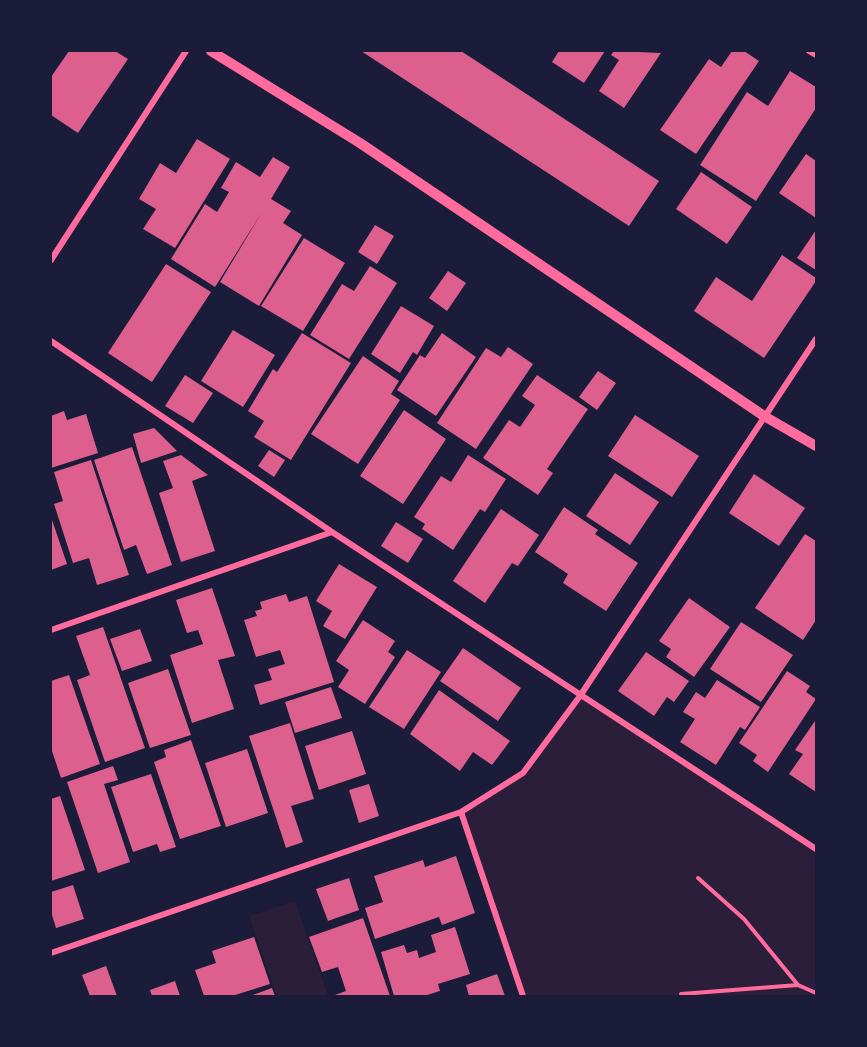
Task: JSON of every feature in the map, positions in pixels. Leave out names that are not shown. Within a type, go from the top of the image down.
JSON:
[{"type":"street","points":[[51,260],[186,51]]},
{"type":"street","points":[[211,51],[360,142],[764,416],[816,447]]},
{"type":"street","points":[[809,51],[816,55]]},
{"type":"street","points":[[51,953],[461,812],[523,773],[579,696],[816,339]]},
{"type":"street","points":[[51,341],[332,532],[579,696],[816,849]]},
{"type":"street","points":[[51,630],[332,532]]},
{"type":"street","points":[[461,812],[523,996]]},
{"type":"path","points":[[698,878],[744,919],[798,985],[816,993]]},
{"type":"path","points":[[681,994],[798,985]]},
{"type":"shaded area","points":[[580,696],[816,849],[816,996],[523,996],[461,812],[523,773]]},
{"type":"shaded area","points":[[295,901],[328,996],[277,996],[249,916]]},
{"type":"building","points":[[69,51],[115,51],[128,59],[78,133],[51,115],[51,77]]},
{"type":"building","points":[[361,51],[461,51],[659,181],[629,226]]},
{"type":"building","points":[[559,51],[605,51],[584,83],[552,62]]},
{"type":"building","points":[[614,51],[661,53],[624,108],[599,91],[619,60],[611,55]]},
{"type":"building","points":[[732,51],[744,51],[759,61],[696,154],[660,130],[709,59],[721,67]]},
{"type":"building","points":[[790,71],[816,87],[816,108],[756,201],[700,165],[747,92],[768,106]]},
{"type":"building","points":[[197,139],[230,159],[175,248],[143,229],[156,209],[139,199],[160,163],[176,173]]},
{"type":"building","points":[[806,154],[816,161],[816,218],[779,193]]},
{"type":"building","points":[[273,157],[290,167],[271,199],[291,211],[283,223],[302,235],[259,306],[220,282],[262,212],[215,287],[171,259],[205,204],[217,212],[229,192],[221,188],[236,162],[260,177]]},
{"type":"building","points":[[701,172],[752,207],[727,244],[676,209]]},
{"type":"building","points":[[375,225],[394,236],[377,264],[358,252]]},
{"type":"building","points":[[816,230],[816,270],[797,258]]},
{"type":"building","points":[[304,238],[345,263],[303,331],[261,306]]},
{"type":"building","points":[[782,255],[816,278],[816,281],[764,358],[694,311],[716,277],[752,301]]},
{"type":"building","points":[[166,264],[211,292],[152,382],[108,353]]},
{"type":"building","points":[[370,266],[397,283],[349,359],[310,335],[342,284],[354,291]]},
{"type":"building","points":[[448,271],[466,283],[447,311],[429,298]]},
{"type":"building","points":[[401,306],[434,326],[417,355],[413,352],[400,373],[371,354]]},
{"type":"building","points":[[233,330],[275,355],[243,407],[201,381]]},
{"type":"building","points":[[302,333],[351,363],[291,460],[254,437],[264,421],[248,411],[273,369],[277,372]]},
{"type":"building","points":[[442,333],[476,357],[436,416],[397,390],[420,355],[425,358]]},
{"type":"building","points":[[508,347],[533,364],[476,449],[437,423],[486,348],[501,357]]},
{"type":"building","points":[[363,356],[399,381],[391,394],[400,400],[358,464],[311,434]]},
{"type":"building","points":[[598,371],[616,383],[597,410],[579,397]]},
{"type":"building","points":[[185,375],[213,393],[193,423],[165,406]]},
{"type":"building","points":[[537,375],[588,409],[547,469],[553,473],[538,495],[483,458],[509,420],[520,427],[535,405],[522,396]]},
{"type":"building","points":[[404,410],[446,439],[403,504],[360,476]]},
{"type":"building","points":[[64,411],[67,420],[86,414],[98,453],[51,468],[51,416]]},
{"type":"building","points":[[635,415],[699,456],[672,497],[608,456]]},
{"type":"building","points":[[154,428],[177,451],[141,463],[133,434]]},
{"type":"building","points":[[132,447],[172,565],[147,574],[136,545],[124,550],[94,460]]},
{"type":"building","points":[[269,450],[285,460],[274,477],[258,466]]},
{"type":"building","points":[[181,455],[208,475],[192,481],[215,551],[181,562],[159,493],[173,488],[163,461]]},
{"type":"building","points":[[468,455],[506,479],[485,512],[480,509],[453,550],[422,529],[425,524],[414,517],[441,476],[451,482]]},
{"type":"building","points":[[91,460],[129,575],[97,585],[89,558],[73,563],[54,504],[63,501],[54,472]]},
{"type":"building","points":[[615,473],[659,502],[630,545],[586,516]]},
{"type":"building","points":[[754,474],[805,508],[779,546],[729,513]]},
{"type":"building","points":[[564,507],[598,530],[595,534],[638,563],[606,611],[563,583],[568,574],[535,552]]},
{"type":"building","points":[[501,509],[539,535],[518,566],[512,563],[485,603],[453,581]]},
{"type":"building","points":[[51,517],[67,564],[51,570]]},
{"type":"building","points":[[396,522],[423,539],[408,563],[381,546]]},
{"type":"building","points":[[805,534],[816,541],[816,620],[803,640],[755,608]]},
{"type":"building","points":[[339,564],[377,587],[345,639],[323,626],[332,611],[316,601]]},
{"type":"building","points":[[212,588],[235,656],[218,660],[234,709],[192,723],[170,655],[203,644],[198,630],[187,633],[176,600]]},
{"type":"building","points":[[286,594],[289,602],[307,596],[334,682],[260,705],[254,685],[272,680],[268,669],[285,664],[280,650],[256,657],[244,620],[257,616],[255,611],[262,609],[260,602]]},
{"type":"building","points":[[689,598],[730,627],[694,677],[666,657],[671,649],[659,641]]},
{"type":"building","points":[[363,620],[395,641],[388,652],[395,657],[365,704],[338,687],[349,670],[336,661]]},
{"type":"building","points":[[741,622],[793,655],[761,702],[710,669]]},
{"type":"building","points":[[103,627],[145,748],[105,762],[77,680],[90,675],[76,636]]},
{"type":"building","points":[[140,629],[152,661],[122,671],[110,639]]},
{"type":"building","points":[[463,648],[521,688],[498,721],[440,681]]},
{"type":"building","points":[[407,650],[441,672],[404,729],[369,707]]},
{"type":"building","points":[[646,652],[689,681],[674,702],[667,697],[654,716],[618,691]]},
{"type":"building","points":[[168,669],[191,735],[150,748],[128,683]]},
{"type":"building","points":[[787,671],[810,686],[806,692],[816,699],[768,772],[753,761],[757,755],[739,743]]},
{"type":"building","points":[[69,675],[100,764],[61,778],[51,748],[51,681]]},
{"type":"building","points":[[717,680],[760,707],[745,730],[740,727],[716,765],[680,742],[695,719],[683,712],[696,692],[705,698]]},
{"type":"building","points":[[331,687],[342,718],[295,733],[285,702]]},
{"type":"building","points":[[439,690],[510,741],[492,765],[473,752],[460,771],[410,734]]},
{"type":"building","points":[[815,721],[816,792],[789,774],[803,754],[795,750]]},
{"type":"building","points":[[290,723],[314,799],[291,806],[303,842],[286,848],[249,736]]},
{"type":"building","points":[[352,731],[366,774],[319,790],[305,746]]},
{"type":"building","points":[[191,740],[221,826],[180,839],[154,762],[166,757],[164,750]]},
{"type":"building","points":[[247,749],[268,813],[226,827],[205,763]]},
{"type":"building","points":[[113,766],[118,780],[104,784],[130,862],[98,873],[67,782]]},
{"type":"building","points":[[151,774],[176,847],[160,852],[157,844],[133,852],[111,787]]},
{"type":"building","points":[[369,784],[379,816],[359,823],[349,790]]},
{"type":"building","points":[[60,796],[85,870],[51,881],[51,799]]},
{"type":"building","points":[[456,856],[475,913],[442,925],[439,917],[375,939],[365,908],[383,902],[374,876],[423,860],[425,867]]},
{"type":"building","points":[[349,878],[359,910],[328,921],[316,889]]},
{"type":"building","points":[[73,885],[84,919],[56,928],[51,912],[51,892]]},
{"type":"building","points":[[363,918],[390,996],[332,996],[346,991],[338,967],[322,972],[309,937]]},
{"type":"building","points":[[455,927],[470,974],[438,984],[440,991],[424,996],[394,996],[381,952],[404,945],[407,953],[417,950],[419,958],[436,952],[431,935]]},
{"type":"building","points":[[254,937],[270,984],[232,996],[204,996],[195,970],[216,963],[212,951]]},
{"type":"building","points":[[106,966],[117,996],[90,996],[82,975]]},
{"type":"building","points":[[497,974],[505,996],[469,996],[466,985]]},
{"type":"building","points":[[175,981],[180,996],[152,996],[150,990]]},
{"type":"building","points":[[272,988],[275,996],[250,996]]}]
